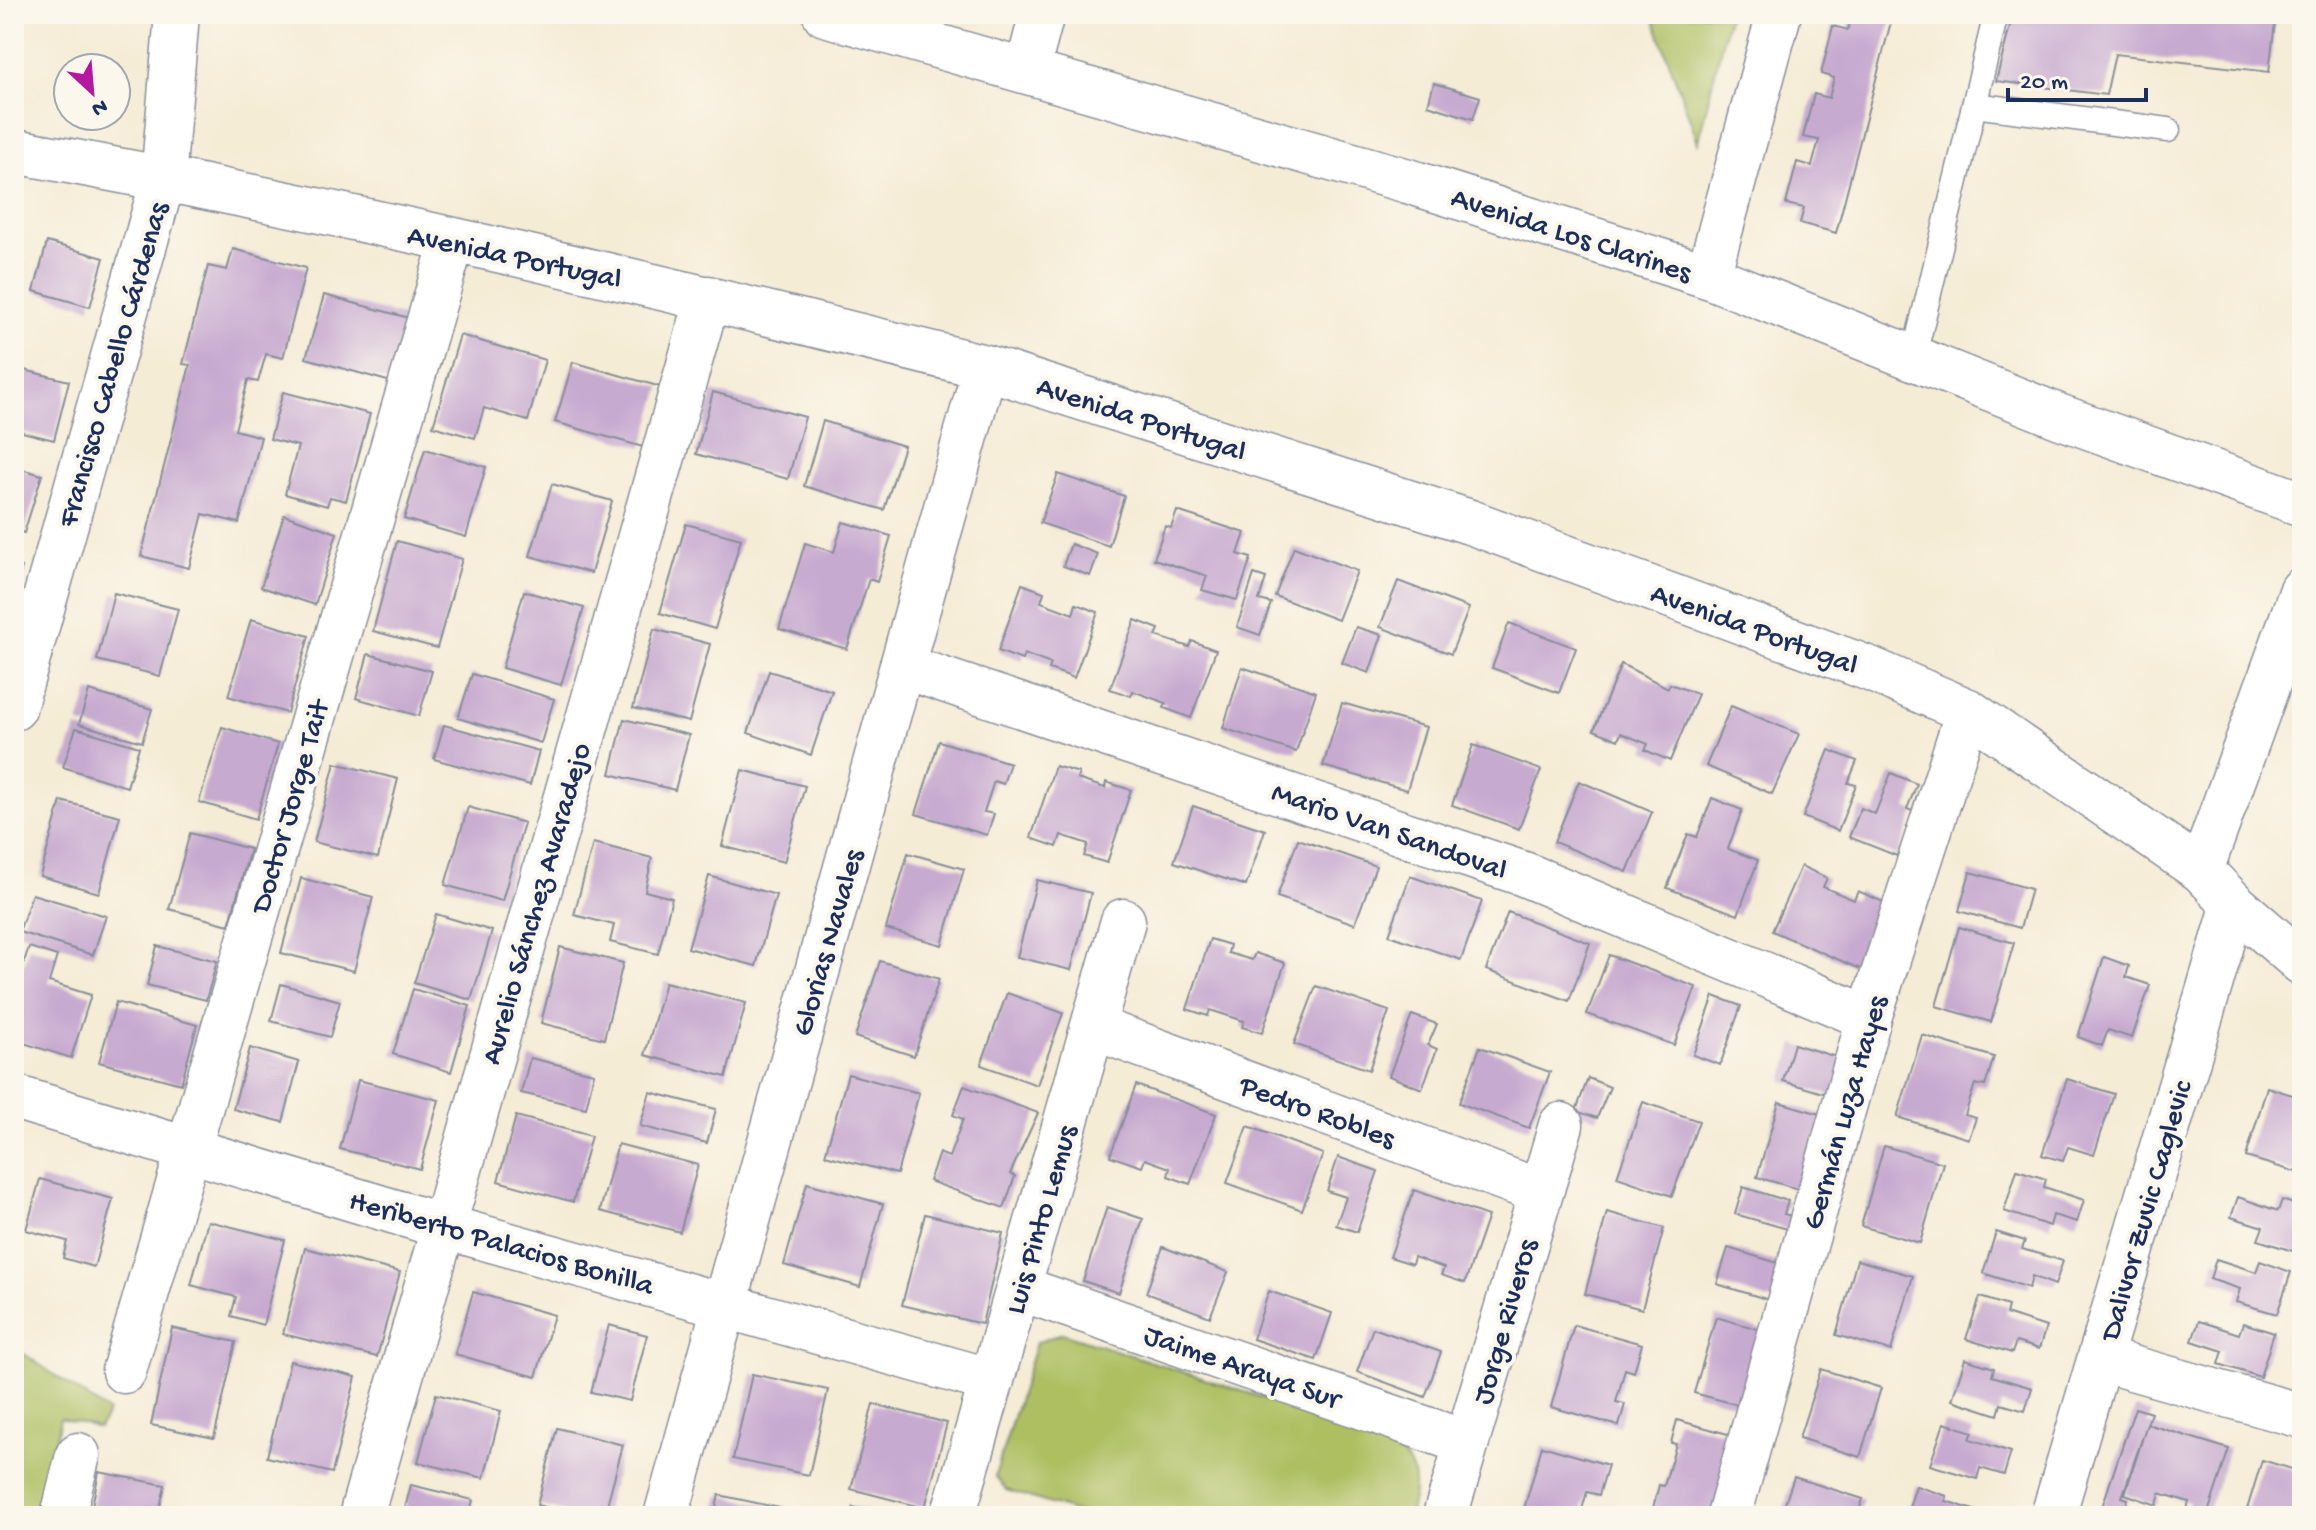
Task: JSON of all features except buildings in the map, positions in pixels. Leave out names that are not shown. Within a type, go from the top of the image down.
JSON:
[{"type":"street","name":"Francisco Cabello Cárdenas","points":[[14,708],[163,180],[177,14]]},
{"type":"street","name":"Avenida Los Clarines","points":[[825,14],[1408,181],[1708,276],[1913,360],[2301,494]]},
{"type":"street","points":[[1027,71],[1042,14]]},
{"type":"street","points":[[1708,276],[1779,14]]},
{"type":"street","name":"Avenida Portugal","points":[[14,151],[163,180],[708,298],[985,367],[1470,522],[1870,669],[1968,711],[2201,870],[2234,904],[2302,963]]},
{"type":"street","name":"Doctor Jorge Tait","points":[[124,1371],[452,242]]},
{"type":"street","name":"Aurelio Sánchez Avaradejo","points":[[363,1509],[708,298]]},
{"type":"street","name":"Glorias Navales","points":[[666,1516],[985,367]]},
{"type":"street","points":[[2201,870],[2302,590]]},
{"type":"street","name":"Mario Van Sandoval","points":[[902,666],[1524,874],[1869,1018]]},
{"type":"street","name":"Germán Luza Hayes","points":[[1729,1516],[1869,1018],[1968,711]]},
{"type":"street","name":"Dalivor Zuvic Caglevic","points":[[2053,1516],[2234,904]]},
{"type":"street","name":"Luis Pinto Lemus","points":[[953,1516],[1095,1028],[1123,921]]},
{"type":"street","name":"Pedro Robles","points":[[1095,1028],[1541,1192]]},
{"type":"street","name":"Heriberto Palacios Bonilla","points":[[14,1097],[442,1226],[992,1381]]},
{"type":"street","name":"Jorge Riveros","points":[[1445,1516],[1561,1125]]},
{"type":"street","name":"Jaime Araya Sur","points":[[1019,1288],[1467,1443]]},
{"type":"street","points":[[2100,1359],[2302,1416]]},
{"type":"street","points":[[63,1516],[78,1455]]},
{"type":"lane","points":[[1913,360],[1996,14]]},
{"type":"lane","points":[[1974,105],[2168,130]]},
{"type":"green space","points":[[1652,14],[1729,14],[1698,142]]},
{"type":"green space","points":[[1062,1333],[1381,1436],[1401,1454],[1412,1470],[1414,1490],[1409,1516],[1089,1516],[1006,1490],[995,1476],[1036,1343]]},
{"type":"green space","points":[[14,1347],[108,1412],[99,1428],[60,1418],[40,1516],[14,1516]]}]
